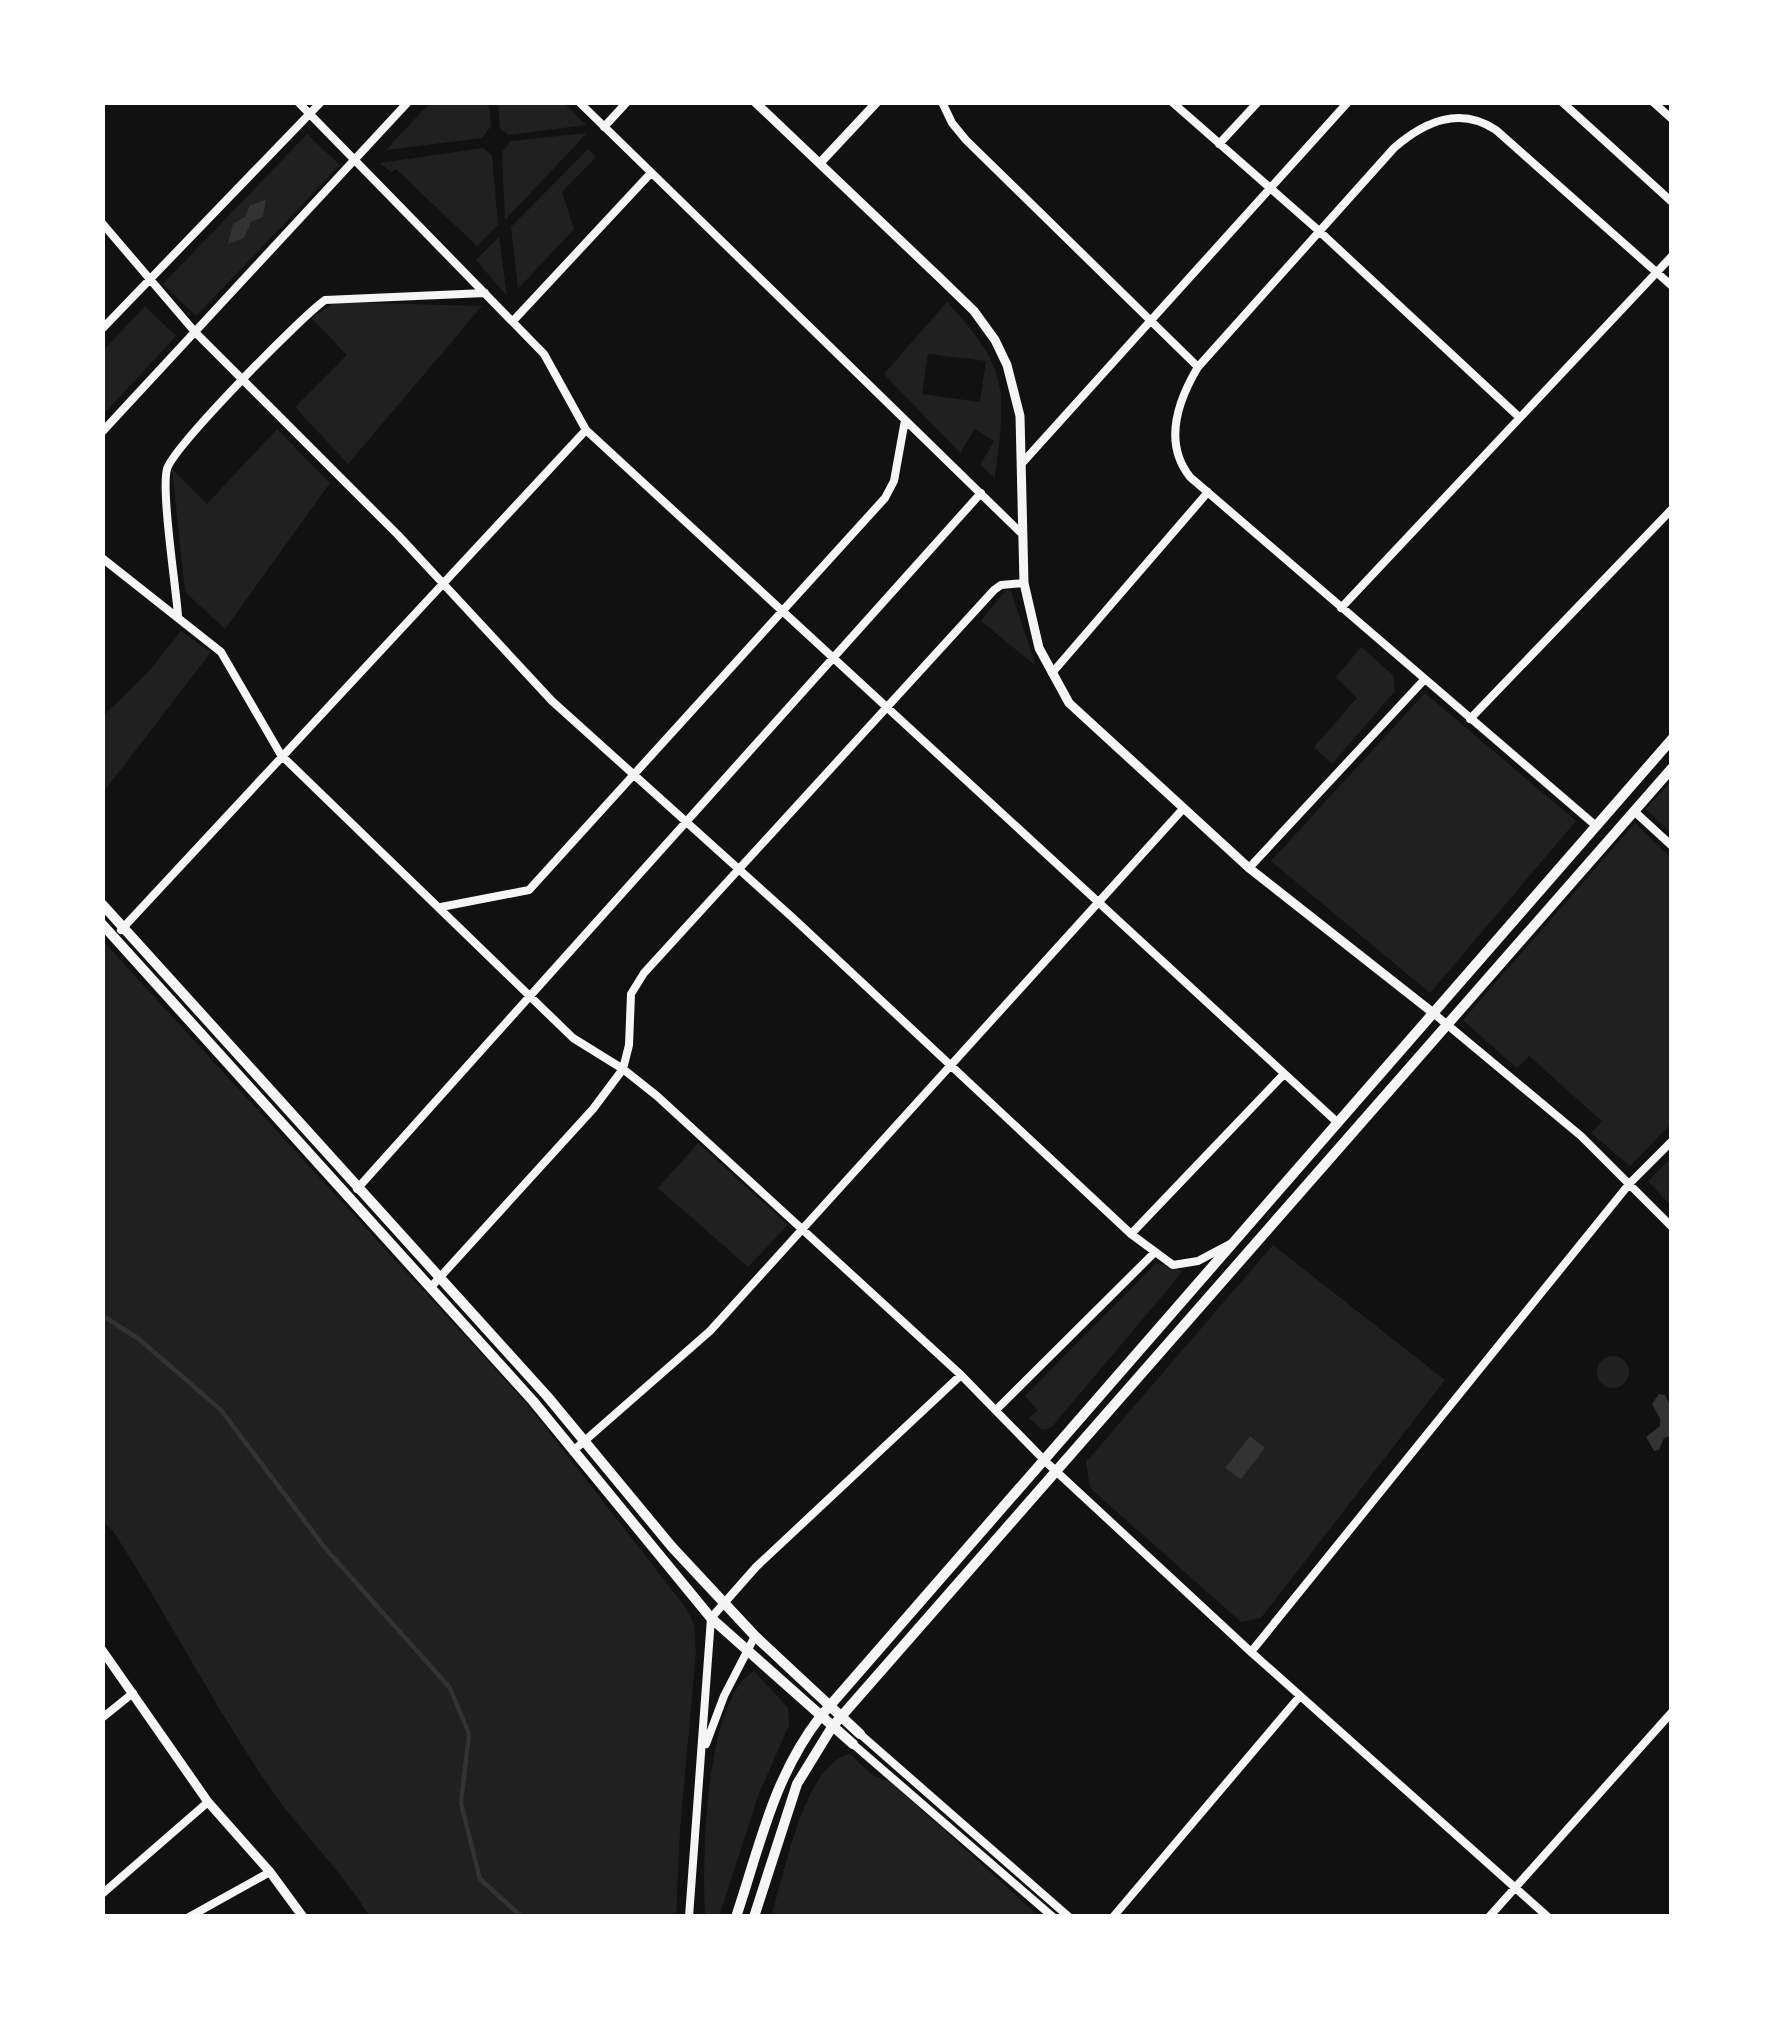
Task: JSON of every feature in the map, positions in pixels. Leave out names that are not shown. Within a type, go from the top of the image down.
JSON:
[{"type":"main road","points":[[736,1917],[769,1810],[799,1743],[1672,739]]},
{"type":"main road","points":[[754,1917],[788,1808],[813,1754],[832,1727],[1672,768]]},
{"type":"main road","points":[[102,904],[435,1283],[711,1618],[803,1704],[856,1739]]},
{"type":"main road","points":[[102,925],[355,1192]]},
{"type":"main road","points":[[435,1283],[584,1441],[755,1636],[842,1715],[856,1739]]},
{"type":"main road","points":[[817,1693],[829,1692],[856,1676]]},
{"type":"main road","points":[[856,1739],[858,1708],[866,1686]]},
{"type":"main road","points":[[799,1743],[803,1704]]},
{"type":"main road","points":[[813,1754],[856,1739]]},
{"type":"street","points":[[298,102],[544,354],[586,430],[1338,1123]]},
{"type":"street","points":[[102,329],[321,102]]},
{"type":"street","points":[[102,432],[408,102]]},
{"type":"street","points":[[579,102],[1020,532]]},
{"type":"street","points":[[604,127],[627,102]]},
{"type":"street","points":[[755,102],[986,327],[1013,383],[1024,461],[1020,532],[1024,583],[1039,648],[1051,674],[1083,718],[1249,868],[1448,1023],[1630,1183],[1672,1227]]},
{"type":"street","points":[[820,163],[877,102]]},
{"type":"street","points":[[943,102],[966,140],[1198,367]]},
{"type":"street","points":[[1172,102],[1519,417]]},
{"type":"street","points":[[1219,144],[1258,102]]},
{"type":"street","points":[[1024,461],[1348,102]]},
{"type":"street","points":[[1562,102],[1672,202]]},
{"type":"street","points":[[1653,102],[1672,118]]},
{"type":"street","points":[[1595,825],[1423,681],[1183,467],[1174,446],[1179,406],[1198,367],[1318,230],[1414,131],[1441,119],[1474,118],[1530,159],[1672,286]]},
{"type":"street","points":[[513,321],[650,174]]},
{"type":"street","points":[[102,223],[195,332],[398,536],[552,701],[1131,1234],[1164,1262],[1182,1265],[1231,1244]]},
{"type":"street","points":[[1340,608],[1672,256]]},
{"type":"street","points":[[178,618],[166,475],[176,452],[244,380],[325,300],[485,293]]},
{"type":"street","points":[[440,908],[529,890],[885,498],[894,481],[905,420]]},
{"type":"street","points":[[114,938],[280,754],[586,430]]},
{"type":"street","points":[[1051,674],[1208,492]]},
{"type":"street","points":[[355,1192],[981,493]]},
{"type":"street","points":[[1470,719],[1672,508]]},
{"type":"street","points":[[102,558],[221,652],[280,754],[584,1047],[623,1069],[802,1230],[1251,1652],[1548,1917]]},
{"type":"street","points":[[435,1283],[593,1109],[623,1069],[629,1045],[629,1005],[636,985],[994,590],[1024,583]]},
{"type":"street","points":[[1249,868],[1423,681]]},
{"type":"street","points":[[573,1450],[710,1331],[1182,809]]},
{"type":"street","points":[[1634,811],[1672,847]]},
{"type":"street","points":[[1131,1234],[1284,1074]]},
{"type":"street","points":[[1251,1652],[1630,1183],[1672,1141]]},
{"type":"street","points":[[996,1410],[1154,1253]]},
{"type":"street","points":[[689,1917],[711,1618],[961,1375]]},
{"type":"street","points":[[702,1757],[724,1696],[755,1636]]},
{"type":"street","points":[[102,1650],[208,1802],[303,1917]]},
{"type":"street","points":[[102,1718],[133,1694]]},
{"type":"street","points":[[1113,1917],[1300,1696]]},
{"type":"street","points":[[1489,1917],[1672,1712]]},
{"type":"street","points":[[856,1739],[1053,1917]]},
{"type":"street","points":[[856,1739],[1069,1917]]},
{"type":"street","points":[[102,1894],[208,1802]]},
{"type":"street","points":[[189,1917],[270,1872]]},
{"type":"shaded area","points":[[431,102],[489,102],[491,126],[482,138],[386,150]]},
{"type":"shaded area","points":[[498,102],[563,102],[586,125],[508,135],[500,128]]},
{"type":"shaded area","points":[[587,133],[505,220],[502,152],[511,141]]},
{"type":"shaded area","points":[[307,134],[340,165],[196,316],[163,284]]},
{"type":"shaded area","points":[[483,148],[492,155],[498,225],[477,246],[396,169],[391,172],[380,163]]},
{"type":"shaded area","points":[[588,149],[596,157],[562,192],[574,229],[518,289],[511,227]]},
{"type":"shaded area","points":[[266,200],[263,217],[251,222],[244,238],[228,244],[233,224],[245,217],[250,205]]},
{"type":"shaded area","points":[[499,237],[507,296],[476,260]]},
{"type":"shaded area","points":[[335,302],[482,306],[348,464],[295,407],[347,355],[311,318]]},
{"type":"shaded area","points":[[947,302],[983,346],[999,382],[1001,423],[995,478],[980,465],[994,441],[975,429],[960,453],[884,374]],"holes":[[[928,354],[986,361],[980,402],[922,394]]]},
{"type":"shaded area","points":[[145,306],[176,336],[102,416],[102,352]]},
{"type":"shaded area","points":[[277,429],[330,483],[225,629],[185,592],[172,469],[207,504]]},
{"type":"shaded area","points":[[1006,590],[1011,591],[1036,666],[981,621]]},
{"type":"shaded area","points":[[181,631],[211,652],[102,794],[102,717]]},
{"type":"shaded area","points":[[1361,647],[1393,675],[1395,691],[1332,764],[1314,747],[1357,698],[1336,677]]},
{"type":"shaded area","points":[[1425,693],[1576,821],[1430,993],[1271,861]]},
{"type":"shaded area","points":[[1672,780],[1672,834],[1646,809]]},
{"type":"shaded area","points":[[1635,823],[1672,859],[1672,1123],[1630,1166],[1591,1133],[1602,1121],[1529,1056],[1517,1068],[1463,1020]]},
{"type":"shaded area","points":[[102,940],[528,1405],[686,1608],[694,1625],[696,1652],[676,1917],[370,1917],[268,1785],[133,1562],[102,1521]]},
{"type":"shaded area","points":[[698,1143],[788,1225],[748,1267],[658,1188]]},
{"type":"shaded area","points":[[1672,1157],[1672,1207],[1648,1181]]},
{"type":"shaded area","points":[[1273,1245],[1445,1380],[1261,1618],[1241,1622],[1090,1488],[1086,1462]]},
{"type":"shaded area","points":[[1156,1263],[1183,1271],[1051,1428],[1042,1430],[1029,1418],[1038,1410],[1025,1396]]},
{"type":"shaded area","points":[[1613,1356],[1625,1360],[1629,1372],[1625,1384],[1613,1388],[1601,1384],[1597,1372],[1601,1360]]},
{"type":"shaded area","points":[[1659,1394],[1665,1395],[1672,1409],[1672,1436],[1654,1451],[1646,1437],[1660,1426],[1652,1404]]},
{"type":"shaded area","points":[[1250,1436],[1265,1448],[1241,1479],[1225,1468]]},
{"type":"shaded area","points":[[754,1671],[788,1708],[789,1725],[758,1796],[719,1917],[705,1917],[706,1824],[716,1748],[737,1688]]},
{"type":"shaded area","points":[[850,1754],[872,1775],[891,1782],[1040,1917],[771,1917],[808,1799],[834,1762]]},
{"type":"waterway","points":[[102,1315],[140,1340],[221,1410],[325,1548],[450,1688],[469,1734],[461,1803],[480,1879],[522,1917]]}]
